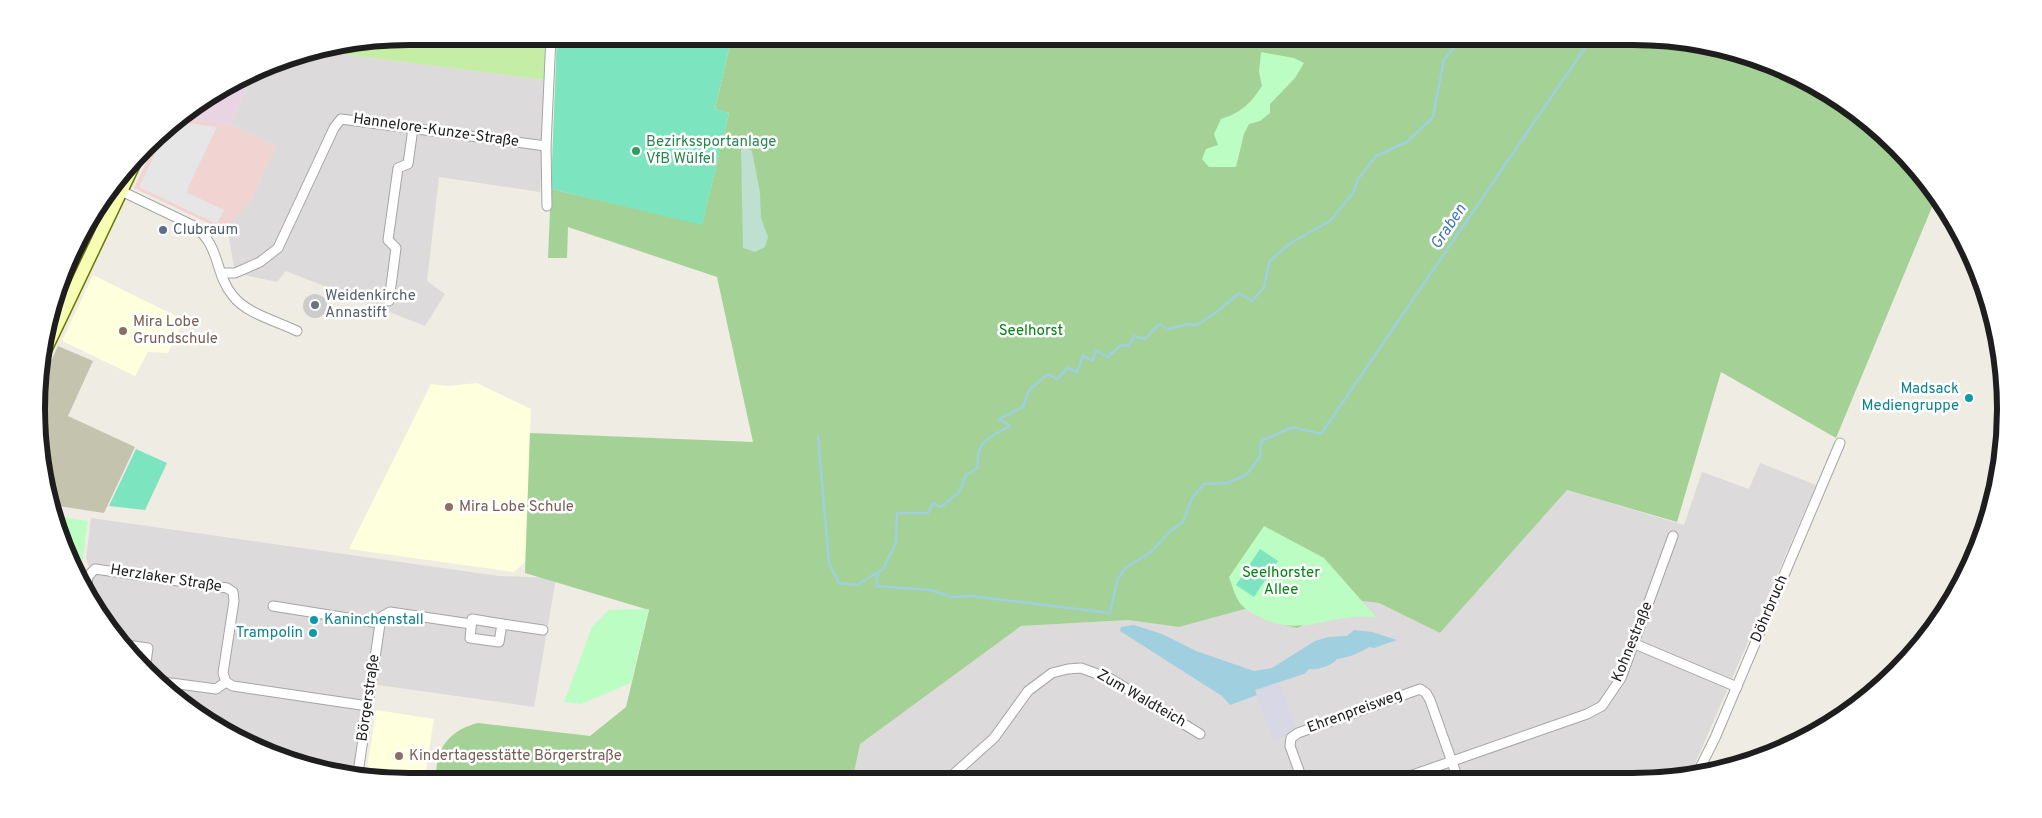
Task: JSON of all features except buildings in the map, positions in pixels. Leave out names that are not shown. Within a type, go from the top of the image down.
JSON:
[{"type":"main road","points":[[53,331],[117,191]]},
{"type":"street","points":[[547,206],[546,146],[551,45]]},
{"type":"street","name":"Hannelore-Kunze-Straße","points":[[222,273],[235,273],[260,262],[278,248],[334,128],[341,119],[546,146]]},
{"type":"street","points":[[389,301],[396,248],[388,240],[398,168],[408,164],[413,128]]},
{"type":"street","points":[[118,189],[203,233],[214,250],[232,296],[297,331]]},
{"type":"street","name":"Döhrbruch","points":[[1700,767],[1737,687],[1840,443]]},
{"type":"street","name":"Kohnestraße","points":[[1418,773],[1587,714],[1602,706],[1621,678],[1673,536]]},
{"type":"street","name":"Herzlaker Straße","points":[[89,581],[91,571],[103,568],[227,588],[233,592],[234,601],[223,673],[226,682]]},
{"type":"street","points":[[274,606],[379,623],[384,613],[390,612],[471,624]]},
{"type":"street","points":[[502,624],[499,642],[470,638],[472,619],[543,630]]},
{"type":"street","name":"Börgerstraße","points":[[359,770],[379,623]]},
{"type":"street","points":[[1635,644],[1737,687]]},
{"type":"street","points":[[132,646],[148,648],[146,660]]},
{"type":"street","name":"Zum Waldteich","points":[[955,773],[994,738],[1028,691],[1052,673],[1068,669],[1088,670],[1111,679],[1200,734]]},
{"type":"street","points":[[169,683],[216,689],[226,682],[233,686],[368,706]]},
{"type":"street","name":"Ehrenpreisweg","points":[[1300,773],[1290,746],[1291,738],[1298,733],[1420,689],[1426,693],[1430,700],[1452,761]]},
{"type":"street","points":[[1452,761],[1456,773]]},
{"type":"shaded area","points":[[334,53],[546,80],[540,192],[439,177],[427,281],[445,294],[425,326],[286,271],[277,282],[235,273],[227,225],[249,203],[276,146],[230,125],[248,83],[292,64]]},
{"type":"shaded area","points":[[248,83],[230,125],[188,119],[207,106]]},
{"type":"shaded area","points":[[188,119],[230,125],[276,146],[249,203],[223,230],[134,188],[151,153]]},
{"type":"shaded area","points":[[184,122],[217,127],[186,192],[224,210],[217,224],[139,187],[159,145]]},
{"type":"shaded area","points":[[745,147],[752,151],[760,192],[761,218],[768,237],[765,247],[755,252],[743,248],[741,150]]},
{"type":"shaded area","points":[[124,183],[53,333],[64,292],[83,248],[106,207]]},
{"type":"shaded area","name":"Mira Lobe Grundschule","points":[[93,275],[184,320],[168,353],[148,352],[135,376],[62,341]]},
{"type":"shaded area","name":"Weidenkirche Annastift","points":[[315,294],[323,298],[327,306],[323,314],[315,318],[307,314],[303,306],[307,298]]},
{"type":"shaded area","points":[[58,346],[93,361],[68,416],[135,447],[104,513],[58,506],[48,457],[46,433],[47,369]]},
{"type":"shaded area","name":"Mira Lobe Schule","points":[[477,383],[531,409],[525,562],[514,572],[349,549],[431,384],[448,386]]},
{"type":"shaded area","points":[[1760,463],[1816,485],[1693,768],[1633,773],[853,773],[859,744],[1021,626],[1128,620],[1179,627],[1245,609],[1273,622],[1355,600],[1379,603],[1440,633],[1567,490],[1684,525],[1702,472],[1749,489]]},
{"type":"shaded area","points":[[91,518],[499,576],[556,578],[534,707],[371,684],[359,770],[315,761],[292,754],[227,724],[187,698],[169,683],[135,649],[106,611],[88,580],[91,571],[86,559]]},
{"type":"shaded area","points":[[1278,681],[1297,731],[1274,740],[1255,690]]},
{"type":"shaded area","name":"Kindertagesstätte Börgerstraße","points":[[376,710],[434,719],[425,773],[367,770]]},
{"type":"green space","points":[[409,45],[548,45],[546,80],[334,53],[361,48]]},
{"type":"green space","name":"Bezirkssportanlage VfB Wülfel","points":[[557,45],[730,45],[715,109],[729,113],[702,225],[551,189]]},
{"type":"green space","name":"Seelhorst","points":[[730,45],[1657,46],[1681,48],[1727,57],[1772,73],[1815,94],[1855,120],[1873,135],[1907,169],[1933,203],[1836,438],[1721,372],[1677,522],[1567,490],[1440,633],[1379,603],[1355,600],[1297,628],[1273,622],[1245,609],[1179,627],[1128,620],[1021,626],[860,744],[854,773],[436,773],[438,760],[445,744],[458,731],[478,723],[590,736],[626,707],[649,610],[525,573],[530,433],[753,442],[717,277],[568,227],[567,258],[548,258],[551,189],[702,224],[729,113],[715,109]]},
{"type":"green space","points":[[1261,52],[1294,58],[1304,63],[1295,78],[1270,104],[1270,113],[1260,121],[1249,124],[1244,134],[1236,167],[1209,167],[1202,159],[1206,149],[1218,145],[1214,134],[1221,119],[1245,107],[1262,86],[1259,72]]},
{"type":"green space","points":[[136,449],[167,463],[145,510],[109,506]]},
{"type":"green space","points":[[61,517],[88,521],[81,567]]},
{"type":"green space","name":"Seelhorster Allee","points":[[1264,526],[1324,558],[1377,618],[1348,617],[1294,626],[1264,619],[1244,607],[1237,599],[1229,577]]},
{"type":"green space","points":[[1260,549],[1278,561],[1254,597],[1236,585]]},
{"type":"green space","points":[[649,609],[631,683],[581,704],[564,702],[592,627],[609,610]]},
{"type":"water","points":[[1134,625],[1162,634],[1196,651],[1254,671],[1272,668],[1315,641],[1328,637],[1347,636],[1354,630],[1372,632],[1397,640],[1374,648],[1369,647],[1353,655],[1337,659],[1332,664],[1309,669],[1304,674],[1255,690],[1257,695],[1230,705],[1222,696],[1120,631],[1121,627]]},
{"type":"waterway","points":[[818,436],[829,563],[839,583],[857,585],[883,569],[896,543],[897,513],[928,513],[933,503],[941,507],[959,492],[966,475],[978,468],[981,446],[990,437],[1010,426],[999,419],[1023,407],[1029,390],[1048,374],[1057,379],[1068,368],[1077,372],[1083,355],[1092,361],[1096,351],[1108,357],[1121,345],[1129,346],[1134,336],[1145,339],[1159,324],[1169,329],[1187,324],[1197,325],[1218,311],[1239,293],[1252,301],[1264,288],[1269,262],[1289,244],[1330,221],[1353,193],[1358,179],[1376,156],[1407,142],[1433,117],[1444,59],[1456,45]]},
{"type":"waterway","name":"Graben","points":[[878,572],[877,586],[930,590],[952,597],[971,596],[1110,613],[1117,581],[1125,568],[1151,552],[1169,532],[1183,522],[1192,498],[1204,484],[1227,483],[1246,475],[1260,457],[1261,441],[1293,427],[1321,434],[1587,45]]},
{"type":"place","name":"Bezirkssportanlage VfB Wülfel","points":[[636,151]]},
{"type":"place","name":"Clubraum","points":[[163,230]]},
{"type":"place","name":"Weidenkirche Annastift","points":[[315,305]]},
{"type":"place","name":"Mira Lobe Grundschule","points":[[123,331]]},
{"type":"place","name":"Madsack Mediengruppe","points":[[1969,398]]},
{"type":"place","name":"Mira Lobe Schule","points":[[449,507]]},
{"type":"place","name":"Kaninchenstall","points":[[314,620]]},
{"type":"place","name":"Trampolin","points":[[313,633]]},
{"type":"place","name":"Kindertagesstätte Börgerstraße","points":[[399,756]]}]
